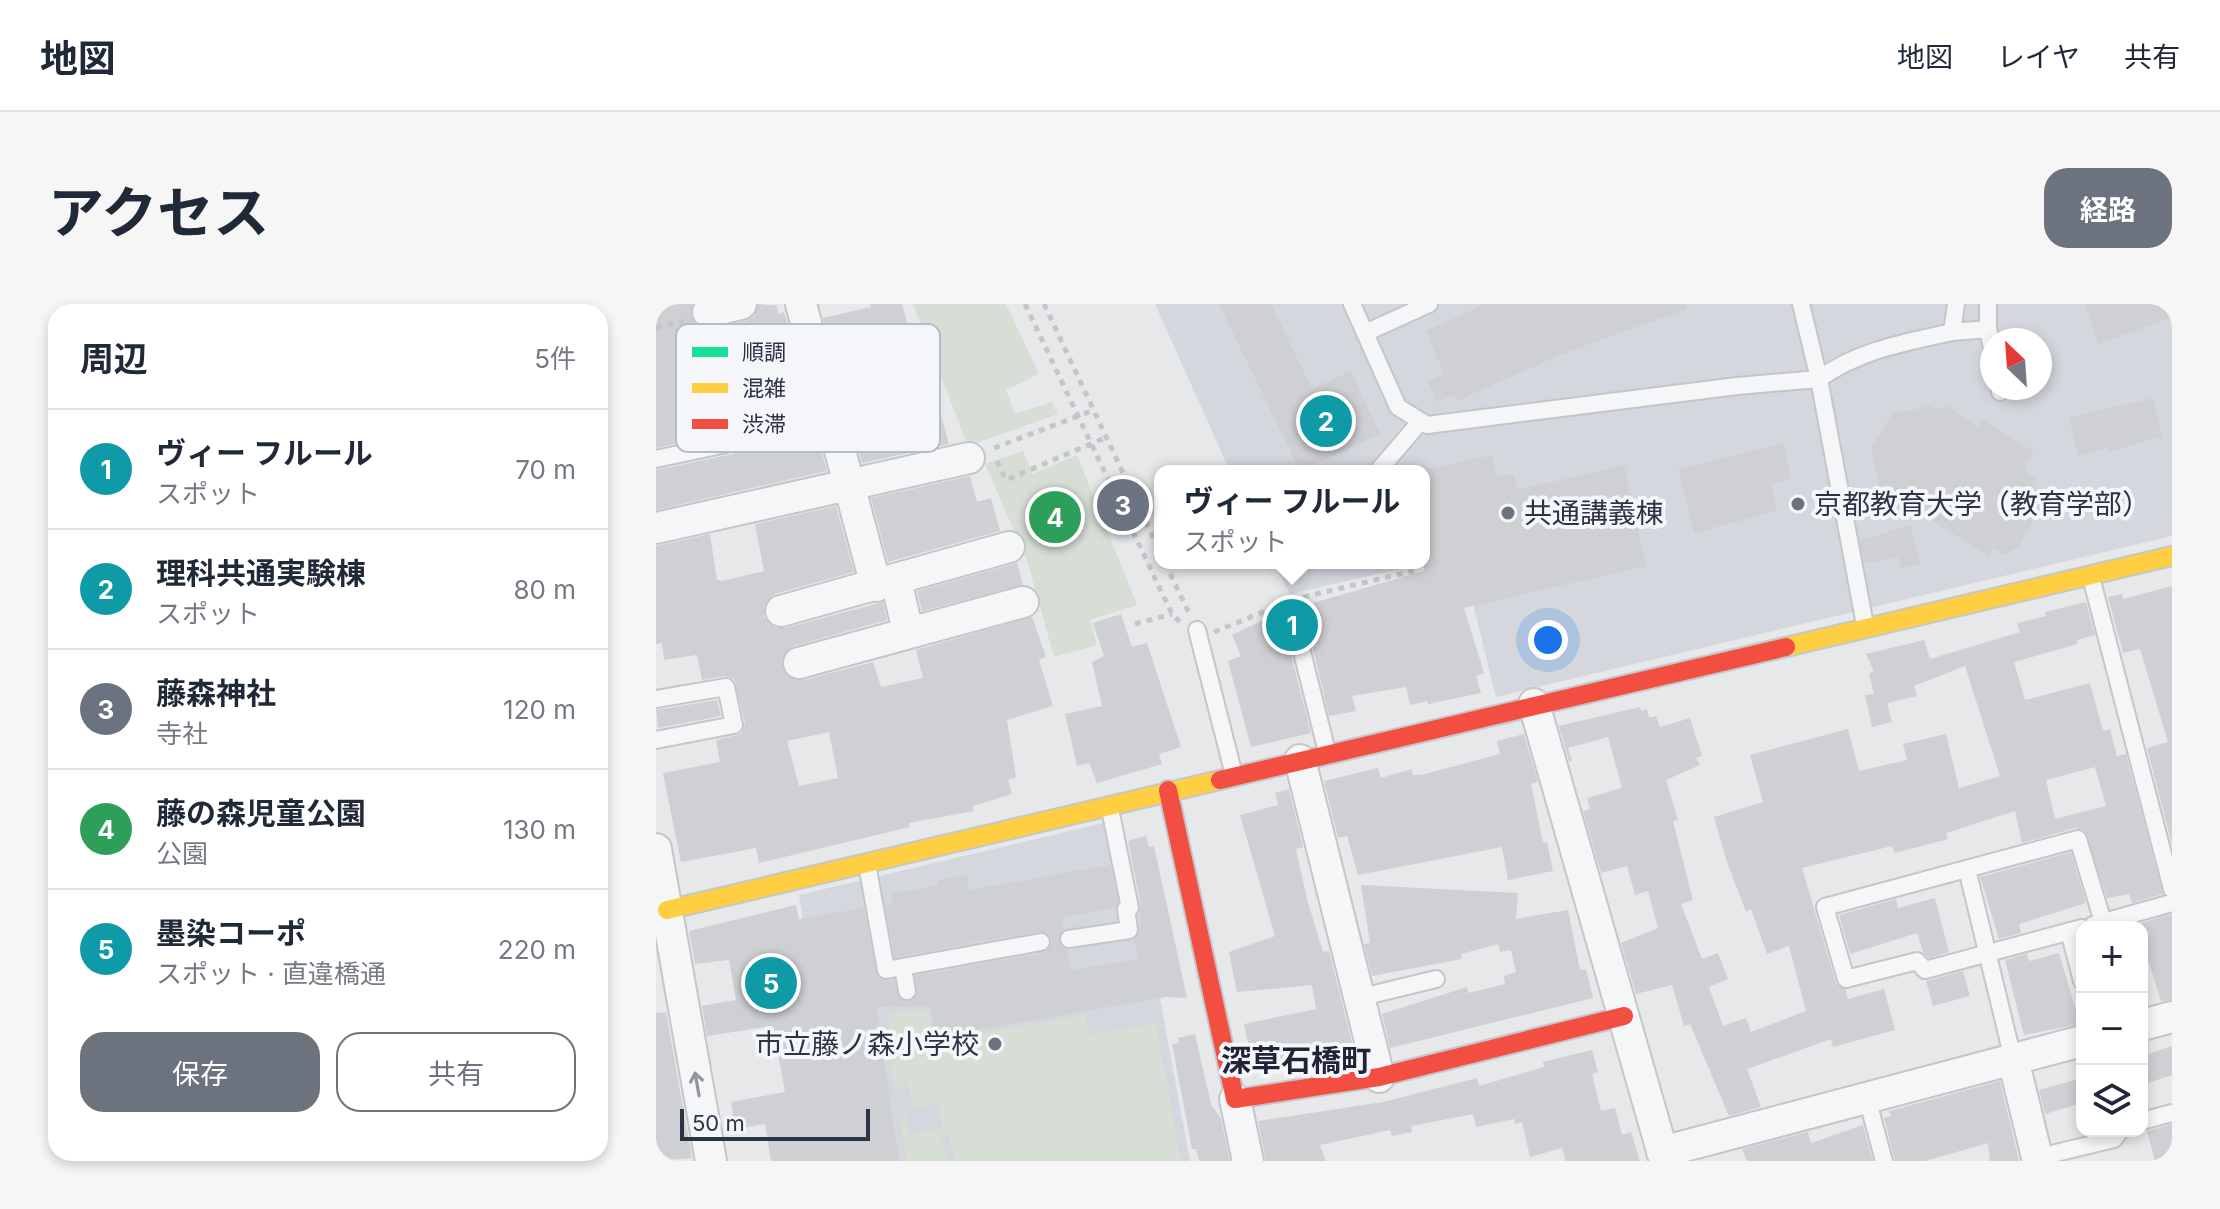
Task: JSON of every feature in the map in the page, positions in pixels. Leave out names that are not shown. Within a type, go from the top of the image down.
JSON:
[{"type":"street","points":[[708,312],[741,304]]},
{"type":"street","points":[[801,304],[806,324]]},
{"type":"street","points":[[842,452],[886,583],[908,632]]},
{"type":"street","points":[[656,528],[969,458]]},
{"type":"street","points":[[781,611],[1009,547]]},
{"type":"street","points":[[662,892],[867,862],[2172,556]]},
{"type":"street","points":[[799,663],[1023,602]]},
{"type":"street","points":[[1534,704],[1663,1157],[2076,1043]]},
{"type":"street","points":[[1313,756],[1379,1077]]},
{"type":"street","points":[[1168,790],[1248,1161]]},
{"type":"street","points":[[656,849],[704,1160]]},
{"type":"street","points":[[1235,1099],[1379,1077],[1624,1016]]},
{"type":"street","points":[[2148,1023],[2172,1017]]},
{"type":"street","points":[[2013,1059],[2033,1160]]},
{"type":"lane","points":[[1352,304],[1398,407],[1427,425],[1737,386],[1819,379],[1844,361],[1885,347],[1952,332],[1980,330]]},
{"type":"lane","points":[[1365,333],[1429,304]]},
{"type":"lane","points":[[1801,304],[1819,379],[1865,627]]},
{"type":"lane","points":[[1952,332],[1956,304]]},
{"type":"lane","points":[[1988,304],[1988,328]]},
{"type":"lane","points":[[1383,465],[1420,422]]},
{"type":"lane","points":[[656,459],[689,452]]},
{"type":"lane","points":[[2090,573],[2172,889]]},
{"type":"lane","points":[[1197,634],[1234,775]]},
{"type":"lane","points":[[1300,644],[1313,756]]},
{"type":"lane","points":[[656,699],[726,687],[734,725],[656,740]]},
{"type":"lane","points":[[1069,939],[1129,930],[1126,909],[1130,908],[1108,804]]},
{"type":"lane","points":[[2076,930],[1925,970],[1917,961],[1846,979],[1825,907],[2078,839],[2103,921]]},
{"type":"lane","points":[[867,862],[886,970],[1041,942]]},
{"type":"lane","points":[[1967,869],[2013,1059]]},
{"type":"lane","points":[[2107,921],[2172,903]]},
{"type":"lane","points":[[903,967],[907,991]]},
{"type":"lane","points":[[1362,997],[1436,979]]},
{"type":"lane","points":[[1867,1098],[1884,1161]]},
{"type":"lane","points":[[2148,1119],[2172,1113]]},
{"type":"lane","points":[[2033,1160],[2116,1137]]},
{"type":"path","points":[[1025,304],[1172,614],[1197,634]]},
{"type":"path","points":[[1044,304],[1154,539]]},
{"type":"path","points":[[1094,410],[991,450],[1006,480],[1107,437]]},
{"type":"path","points":[[1168,569],[1197,634]]},
{"type":"path","points":[[1197,634],[1295,599],[1414,571]]},
{"type":"path","points":[[1135,624],[1172,614]]},
{"type":"shaded area","points":[[913,304],[1006,304],[1039,374],[1006,390],[1015,414],[1052,402],[1058,414],[968,446],[940,374],[940,324],[921,324]]},
{"type":"shaded area","name":"京都教育大学（教育学部）","points":[[1155,304],[2172,304],[2172,536],[1496,697],[1461,555],[1430,562],[1430,465],[1227,465]]},
{"type":"shaded area","points":[[1023,451],[1033,474],[1077,455],[1137,605],[1090,620],[1097,645],[1054,657],[1027,560],[985,464]]},
{"type":"shaded area","name":"京都教育大学（教育学部）","points":[[1277,569],[1400,569],[1290,594]]},
{"type":"shaded area","name":"市立藤ノ森小学校","points":[[1116,820],[1147,928],[1190,1161],[840,1161],[799,895]]},
{"type":"shaded area","points":[[929,1009],[934,1040],[1085,1015],[1089,1034],[1156,1023],[1181,1161],[955,1161],[948,1134],[943,1134],[938,1104],[914,1109],[907,1079],[903,1089],[895,1090],[892,1081],[887,1019],[890,1012]]},
{"type":"shaded area","points":[[907,1111],[908,1134],[940,1129],[948,1161],[907,1161],[900,1121]]},
{"type":"building","points":[[656,304],[692,304],[691,317],[699,324],[676,324],[676,444],[656,448]]},
{"type":"building","points":[[758,304],[777,306],[778,314],[784,312],[787,324],[730,324],[754,316]]},
{"type":"building","points":[[870,304],[902,304],[908,324],[825,324],[823,318],[871,307]]},
{"type":"building","points":[[1219,304],[1271,304],[1312,389],[1351,371],[1380,434],[1313,465],[1297,465]]},
{"type":"building","points":[[1485,304],[1686,304],[1686,309],[1562,354],[1457,401],[1454,395],[1437,402],[1428,381],[1444,374],[1426,331]]},
{"type":"building","points":[[2086,304],[2172,304],[2172,317],[2098,344]]},
{"type":"building","points":[[2153,398],[2162,436],[2109,452],[2108,448],[2078,456],[2069,418]]},
{"type":"building","points":[[1930,406],[1935,409],[1947,406],[1978,427],[1983,420],[2034,452],[2023,470],[2035,478],[2031,484],[2041,491],[2044,504],[2017,548],[2004,554],[1993,548],[1988,556],[1879,487],[1871,447],[1892,414]]},
{"type":"building","points":[[940,412],[949,444],[940,446]]},
{"type":"building","points":[[1783,443],[1791,478],[1771,484],[1777,511],[1694,533],[1678,469]]},
{"type":"building","points":[[822,452],[827,471],[656,510],[656,470],[733,454]]},
{"type":"building","points":[[859,452],[912,452],[862,463]]},
{"type":"building","points":[[1492,455],[1497,477],[1514,474],[1518,490],[1624,465],[1646,566],[1464,608],[1484,673],[1476,676],[1481,693],[1428,704],[1427,701],[1410,705],[1406,687],[1352,696],[1356,711],[1329,716],[1311,641],[1304,634],[1297,634],[1289,647],[1311,733],[1251,747],[1228,661],[1241,656],[1232,635],[1278,613],[1430,569],[1430,469]]},
{"type":"building","points":[[970,476],[977,502],[991,498],[1000,531],[888,562],[871,498]]},
{"type":"building","points":[[836,506],[854,572],[775,594],[764,606],[764,617],[776,628],[883,602],[887,620],[794,646],[782,659],[787,676],[804,680],[873,662],[881,687],[923,678],[916,650],[1032,617],[1046,657],[1039,660],[1053,706],[1007,720],[1016,777],[1008,780],[1012,794],[973,806],[974,811],[909,823],[910,827],[759,863],[756,848],[681,862],[663,773],[720,762],[716,740],[741,734],[745,723],[734,679],[725,676],[702,680],[697,655],[664,660],[662,643],[656,644],[656,546],[710,534],[717,580],[722,581],[764,571],[755,524]],"holes":[[[829,732],[838,778],[799,786],[787,741]]]},
{"type":"building","points":[[1910,525],[1920,564],[1901,568],[1898,557],[1865,563],[1860,541]]},
{"type":"building","points":[[1017,563],[1023,585],[922,611],[917,591]]},
{"type":"building","points":[[2172,586],[2172,845],[2147,748],[2168,742],[2140,649],[2123,653],[2108,597],[2122,594],[2123,599]]},
{"type":"building","points":[[2086,602],[2095,635],[2077,640],[2078,644],[2014,662],[2025,700],[2090,683],[2103,731],[2110,729],[2117,756],[2126,754],[2163,894],[2132,903],[2129,894],[2107,898],[2085,831],[2075,828],[2022,843],[2015,811],[1946,833],[1948,839],[1922,846],[1894,853],[1892,846],[1802,868],[1836,983],[1846,990],[1848,999],[1884,989],[1895,1030],[1833,1047],[1831,1039],[1747,1069],[1761,1107],[1729,1116],[1690,1024],[1684,1026],[1672,985],[1636,994],[1621,943],[1658,928],[1648,891],[1635,895],[1627,866],[1601,873],[1583,811],[1590,809],[1587,798],[1622,788],[1608,737],[1568,748],[1572,761],[1569,761],[1559,726],[1640,707],[1641,711],[1647,709],[1649,718],[1656,716],[1660,727],[1690,718],[1702,756],[1696,758],[1700,765],[1666,780],[1678,820],[1673,821],[1693,900],[1681,904],[1702,959],[1718,953],[1728,979],[1709,987],[1723,1026],[1746,1018],[1751,1032],[1806,1011],[1789,946],[1767,954],[1751,909],[1746,912],[1714,817],[1763,802],[1750,755],[1848,729],[1859,771],[1907,760],[1903,744],[1946,734],[1959,788],[2000,776],[1965,666],[1914,686],[1917,696],[1887,703],[1892,722],[1872,727],[1865,695],[1874,694],[1869,673],[1874,672],[1866,654],[1924,640],[1930,659],[2020,632],[2017,623],[2046,616],[2045,612]],"holes":[[[2095,767],[2106,806],[2055,819],[2046,780]]]},
{"type":"building","points":[[1121,614],[1132,647],[1147,643],[1181,747],[1159,754],[1162,764],[1097,783],[1089,763],[1077,766],[1065,714],[1102,706],[1092,662],[1104,656],[1093,623]]},
{"type":"building","points":[[717,700],[721,716],[658,728],[656,710]]},
{"type":"building","points":[[1524,734],[1538,782],[1531,784],[1543,843],[1547,842],[1553,871],[1508,880],[1502,847],[1358,875],[1347,836],[1338,838],[1324,781],[1378,768],[1381,778],[1412,769],[1413,775],[1421,775],[1500,754],[1497,741]]},
{"type":"building","points":[[1289,789],[1303,847],[1296,849],[1307,899],[1323,952],[1329,951],[1355,1055],[1254,1071],[1244,1024],[1316,1009],[1312,985],[1237,992],[1229,952],[1275,936],[1240,815],[1278,805],[1275,793]]},
{"type":"building","points":[[1146,836],[1149,847],[1154,846],[1187,998],[1167,997],[936,1037],[930,1006],[876,1007],[899,1161],[771,1161],[765,1124],[735,1129],[731,1102],[785,1092],[773,1026],[707,1036],[702,1006],[736,1000],[729,960],[695,964],[689,931],[796,905],[799,919],[864,908],[877,976],[883,981],[894,980],[898,997],[908,1002],[917,994],[916,976],[1043,953],[1052,941],[1049,934],[1039,931],[895,957],[885,904],[893,903],[891,894],[939,885],[938,880],[967,875],[969,890],[1110,865],[1118,902],[1115,908],[1062,917],[1064,929],[1058,941],[1067,950],[1071,970],[1138,959],[1134,940],[1139,933],[1141,906],[1128,841]]},
{"type":"building","points":[[2071,852],[2086,903],[2019,924],[2021,933],[1999,939],[1980,877]]},
{"type":"building","points":[[1361,885],[1518,893],[1516,919],[1568,910],[1580,970],[1586,969],[1593,998],[1390,1048],[1382,1014],[1467,987],[1468,993],[1505,984],[1504,976],[1516,972],[1511,950],[1500,952],[1498,944],[1461,954],[1462,959],[1372,976],[1364,944],[1370,943]]},
{"type":"building","points":[[1935,898],[1949,952],[1929,958],[1923,952],[1917,933],[1850,954],[1839,915],[1896,899],[1898,908]]},
{"type":"building","points":[[2172,914],[2172,1000],[2161,1001],[2148,959],[2148,921]]},
{"type":"building","points":[[2059,953],[2076,1010],[2076,1025],[2024,1035],[2005,960],[2027,954],[2029,961]]},
{"type":"building","points":[[1963,971],[1970,996],[1933,1006],[1926,981]]},
{"type":"building","points":[[666,1012],[692,1158],[656,1161],[656,1013]]},
{"type":"building","points":[[1195,1034],[1211,1104],[1221,1119],[1230,1161],[1199,1161],[1196,1149],[1192,1149],[1172,1044],[1179,1043],[1178,1038]]},
{"type":"building","points":[[2172,1046],[2172,1075],[2148,1083],[2148,1054]]},
{"type":"building","points":[[1592,1050],[1598,1072],[1592,1074],[1601,1111],[1615,1108],[1622,1135],[1631,1132],[1640,1161],[1566,1161],[1562,1148],[1530,1157],[1522,1122],[1515,1124],[1514,1119],[1476,1127],[1473,1114],[1411,1126],[1412,1132],[1392,1136],[1390,1130],[1320,1145],[1326,1161],[1266,1161],[1258,1121],[1383,1102],[1477,1078],[1479,1086],[1544,1067],[1543,1062]]},
{"type":"building","points":[[2076,1080],[2076,1105],[2045,1114],[2039,1090]]},
{"type":"building","points":[[2000,1081],[2019,1161],[1990,1161],[1988,1143],[1925,1161],[1895,1161],[1884,1118],[1891,1116],[1889,1111]]},
{"type":"building","points":[[2172,1124],[2172,1158],[2155,1161],[2148,1131]]},
{"type":"building","points":[[1863,1125],[1873,1161],[1747,1161],[1742,1149],[1808,1132],[1811,1143]]},
{"type":"traffic: slow","points":[[1786,647],[2172,556]]},
{"type":"traffic: slow","points":[[667,910],[1220,780]]},
{"type":"traffic: jam","points":[[1220,780],[1786,647]]},
{"type":"traffic: jam","points":[[1168,790],[1235,1099],[1379,1077],[1624,1016]]},
{"type":"place","name":"理科共通実験棟","points":[[1326,421]]},
{"type":"place","name":"京都教育大学（教育学部）","points":[[1798,504]]},
{"type":"place","name":"藤森神社","points":[[1123,505]]},
{"type":"place","name":"共通講義棟","points":[[1508,513]]},
{"type":"place","name":"藤の森児童公園","points":[[1055,517]]},
{"type":"place","name":"ヴィー フルール","points":[[1292,625]]},
{"type":"place","name":"墨染コーポ","points":[[771,983]]},
{"type":"place","name":"市立藤ノ森小学校","points":[[995,1044]]},
{"type":"district","name":"深草石橋町","points":[[1296,1061]]}]
